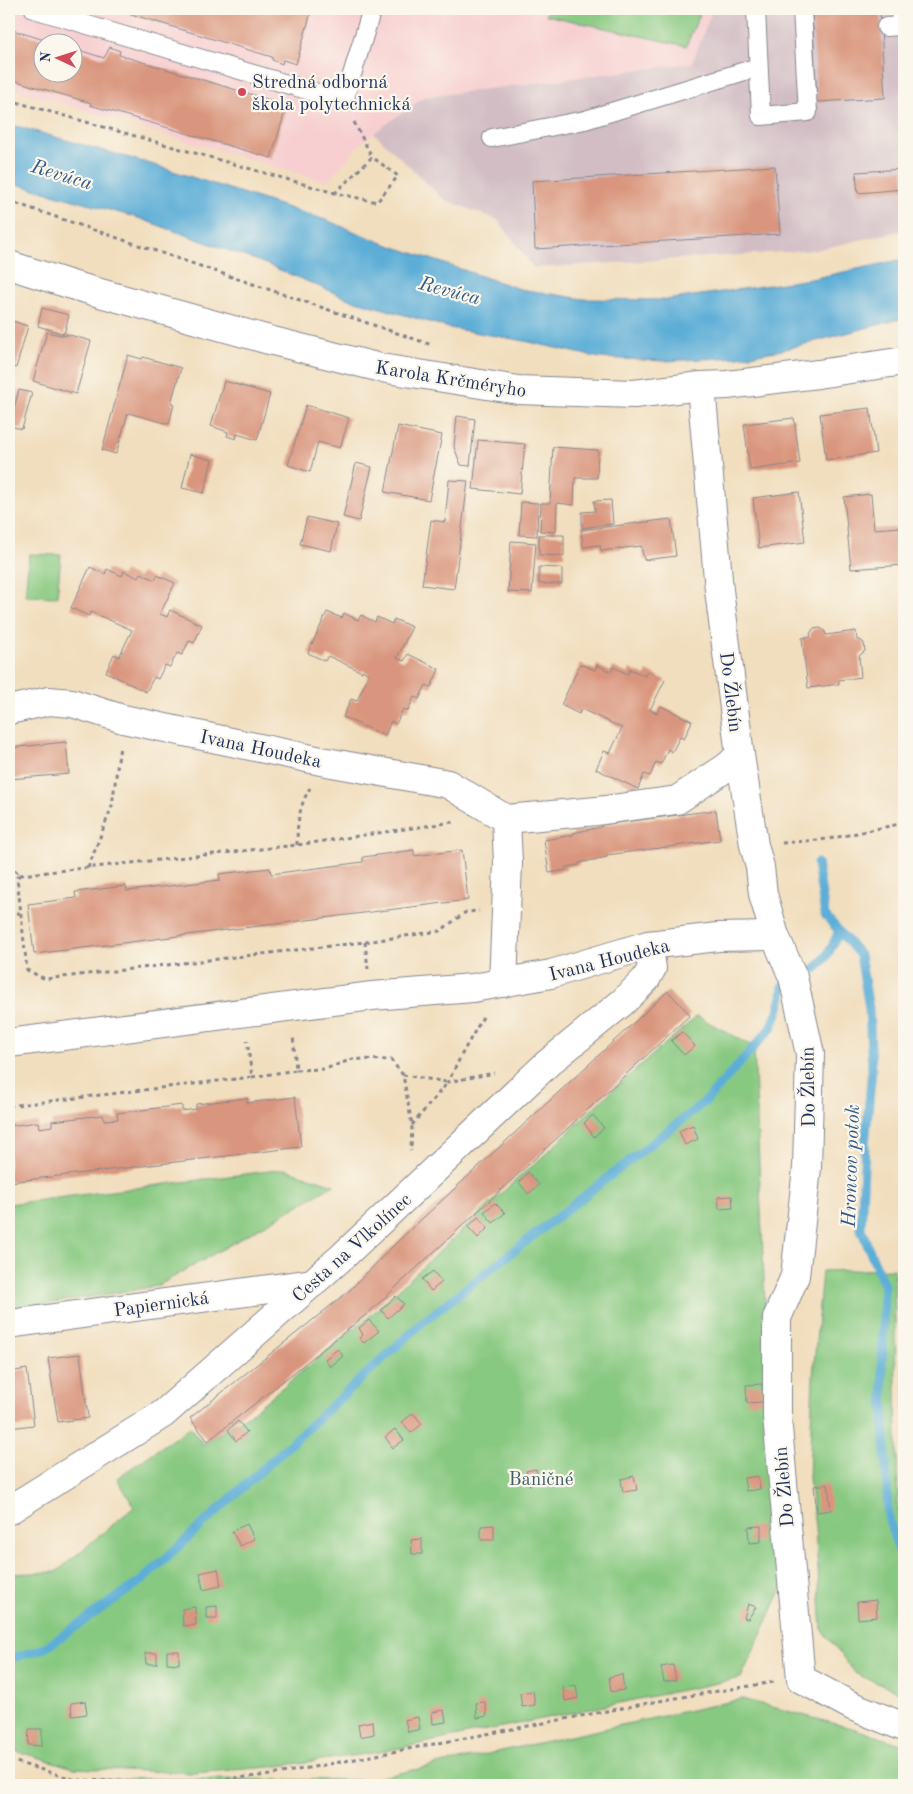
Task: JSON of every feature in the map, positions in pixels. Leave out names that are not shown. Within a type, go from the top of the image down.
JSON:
[{"type":"street","name":"Karola Krčméryho","points":[[9,265],[75,286],[270,340],[381,368],[518,390],[634,394],[818,374],[904,361]]},
{"type":"street","name":"Do Žlebín","points":[[701,386],[719,590],[740,756],[754,845],[760,867],[763,894],[775,936],[793,977],[810,1054],[807,1168],[795,1276],[777,1318],[777,1417],[801,1680]]},
{"type":"street","name":"Ivana Houdeka","points":[[9,710],[48,701],[72,703],[123,718],[321,761],[448,784],[506,819]]},
{"type":"street","points":[[504,983],[508,863],[506,819],[597,811],[677,800],[727,767],[740,756]]},
{"type":"street","name":"Ivana Houdeka","points":[[9,1043],[372,996],[473,988],[551,974],[648,945],[718,937],[775,936]]},
{"type":"street","name":"Cesta na Vlkolínec","points":[[9,1510],[163,1414],[313,1283],[548,1063],[624,1001],[646,979],[652,968],[648,945]]},
{"type":"street","name":"Papiernická","points":[[9,1324],[313,1283]]},
{"type":"street","points":[[801,1680],[852,1706],[904,1728]]},
{"type":"lane","points":[[34,9],[344,101],[372,9]]},
{"type":"lane","points":[[756,9],[761,116],[808,112],[802,9]]},
{"type":"lane","points":[[886,27],[901,26],[900,9]]},
{"type":"lane","points":[[492,138],[585,120],[758,66]]},
{"type":"path","points":[[9,100],[335,192],[377,202],[398,176],[372,157],[344,101]]},
{"type":"path","points":[[335,192],[372,157]]},
{"type":"path","points":[[9,201],[440,347]]},
{"type":"path","points":[[88,868],[112,806],[123,718]]},
{"type":"path","points":[[297,845],[297,824],[302,801],[315,780],[321,761]]},
{"type":"path","points":[[9,865],[20,875],[297,845],[457,822]]},
{"type":"path","points":[[794,842],[829,839],[904,823]]},
{"type":"path","points":[[20,875],[17,876],[27,970],[46,979],[365,942],[440,931],[466,912]]},
{"type":"path","points":[[9,914],[20,913]]},
{"type":"path","points":[[365,942],[367,963]]},
{"type":"path","points":[[412,1125],[448,1082],[462,1052],[504,983]]},
{"type":"path","points":[[291,1006],[296,1070]]},
{"type":"path","points":[[244,1014],[252,1077]]},
{"type":"path","points":[[9,1106],[296,1070],[325,1069],[354,1059],[391,1060],[403,1075],[412,1125],[404,1199]]},
{"type":"path","points":[[403,1075],[448,1082],[503,1072]]},
{"type":"path","points":[[9,1760],[76,1780],[173,1784],[271,1775],[664,1700],[767,1683],[801,1680]]},
{"type":"shaded area","name":"Stredná odborná škola polytechnická","points":[[9,9],[713,9],[692,63],[424,97],[363,141],[327,182],[9,87]]},
{"type":"shaded area","points":[[713,9],[904,9],[904,230],[816,250],[534,268],[498,220],[443,199],[374,133],[424,97],[692,63]]},
{"type":"green space","points":[[547,9],[702,9],[686,46],[546,15]]},
{"type":"green space","points":[[29,554],[61,555],[57,597],[25,596]]},
{"type":"green space","name":"Baničné","points":[[697,1016],[754,1047],[765,1303],[784,1584],[741,1678],[380,1752],[270,1767],[193,1773],[74,1768],[9,1749],[9,1574],[56,1572],[134,1507],[117,1478],[190,1427],[203,1444],[245,1418],[373,1313],[604,1098]]},
{"type":"green space","points":[[285,1169],[334,1185],[158,1286],[9,1310],[9,1204]]},
{"type":"green space","points":[[894,1269],[898,1506],[904,1527],[904,1694],[856,1674],[822,1630],[815,1527],[809,1478],[813,1377],[822,1271]]},
{"type":"green space","points":[[742,1699],[855,1729],[904,1745],[904,1785],[9,1785],[9,1778],[367,1780]]},
{"type":"water","name":"Revúca","points":[[9,124],[151,164],[326,220],[380,242],[520,289],[583,299],[666,300],[811,279],[904,259],[904,318],[782,350],[738,357],[665,361],[600,358],[525,341],[450,328],[349,299],[261,262],[138,218],[9,182]]},
{"type":"building","points":[[114,9],[312,9],[296,64],[283,60],[282,64],[272,60],[272,57]]},
{"type":"building","points":[[812,9],[880,9],[885,98],[817,102]]},
{"type":"building","points":[[9,29],[32,36],[32,82],[82,82],[82,51],[104,58],[110,47],[120,51],[119,55],[287,105],[271,158],[90,105],[91,103],[9,79]]},
{"type":"building","points":[[775,166],[780,234],[535,249],[532,181]]},
{"type":"building","points":[[904,169],[904,189],[858,193],[856,172]]},
{"type":"building","points":[[42,308],[69,315],[64,334],[38,326]]},
{"type":"building","points":[[9,320],[28,326],[16,368],[9,365]]},
{"type":"building","points":[[47,332],[66,336],[66,334],[91,341],[76,394],[33,381]]},
{"type":"building","points":[[128,355],[142,359],[143,357],[181,368],[171,403],[174,404],[169,424],[128,413],[116,454],[102,450]]},
{"type":"building","points":[[224,381],[270,394],[257,440],[237,434],[236,439],[227,436],[228,432],[211,426]]},
{"type":"building","points":[[19,390],[32,393],[22,429],[9,426]]},
{"type":"building","points":[[306,405],[349,418],[340,448],[318,442],[310,472],[288,465]]},
{"type":"building","points":[[870,408],[876,453],[826,460],[820,414]]},
{"type":"building","points":[[457,416],[475,419],[470,466],[461,465],[454,447]]},
{"type":"building","points":[[794,418],[800,463],[750,470],[744,424]]},
{"type":"building","points":[[398,426],[442,435],[429,500],[385,492]]},
{"type":"building","points":[[478,440],[525,444],[520,494],[473,489]]},
{"type":"building","points":[[553,447],[598,450],[597,478],[575,478],[574,505],[557,503],[556,532],[540,531],[541,503],[550,503]]},
{"type":"building","points":[[190,454],[212,460],[204,493],[182,488]]},
{"type":"building","points":[[356,463],[372,467],[359,521],[343,517]]},
{"type":"building","points":[[449,480],[468,481],[454,589],[422,585],[431,520],[445,522]]},
{"type":"building","points":[[799,492],[805,542],[759,548],[753,498]]},
{"type":"building","points":[[871,494],[874,529],[901,527],[904,538],[904,565],[851,569],[844,497]]},
{"type":"building","points":[[611,500],[613,524],[582,528],[582,512],[595,511],[594,501]]},
{"type":"building","points":[[521,502],[538,503],[537,536],[519,535]]},
{"type":"building","points":[[307,517],[337,524],[331,551],[300,544]]},
{"type":"building","points":[[671,519],[676,556],[644,560],[641,546],[601,551],[600,545],[583,547],[581,530]]},
{"type":"building","points":[[539,535],[564,535],[564,556],[539,555]]},
{"type":"building","points":[[511,541],[536,543],[532,593],[508,592]]},
{"type":"building","points":[[90,567],[105,574],[107,569],[122,576],[124,571],[138,578],[141,573],[155,580],[157,575],[175,583],[160,614],[167,617],[170,610],[202,625],[194,643],[189,641],[182,655],[177,653],[170,667],[165,665],[158,679],[154,677],[146,692],[106,672],[114,654],[119,657],[132,630],[91,612],[89,616],[71,608]]},
{"type":"building","points":[[539,567],[562,568],[562,584],[539,584]]},
{"type":"building","points":[[327,612],[342,618],[344,613],[358,620],[361,615],[375,622],[377,617],[392,624],[394,619],[412,627],[397,658],[404,661],[408,654],[439,669],[431,687],[426,685],[419,699],[414,697],[408,711],[403,709],[396,724],[391,721],[385,736],[343,717],[351,699],[357,701],[369,674],[328,656],[325,661],[308,653]]},
{"type":"building","points":[[821,628],[826,635],[856,631],[857,640],[864,643],[865,651],[859,656],[861,677],[839,680],[839,684],[808,688],[802,638],[811,637],[810,634],[813,629]]},
{"type":"building","points":[[580,664],[595,670],[597,665],[611,672],[613,667],[628,674],[630,669],[645,676],[647,671],[665,680],[650,710],[657,713],[661,706],[692,721],[684,739],[680,737],[672,752],[668,749],[661,764],[656,762],[650,776],[644,774],[638,789],[596,769],[604,751],[610,753],[622,728],[581,709],[579,714],[561,705]]},
{"type":"building","points":[[66,742],[69,774],[9,779],[9,748]]},
{"type":"building","points":[[716,810],[720,840],[607,855],[607,857],[566,867],[566,870],[549,873],[544,840],[573,835],[573,833],[601,827],[601,825]]},
{"type":"building","points":[[414,850],[414,856],[462,850],[468,900],[34,954],[28,904],[76,898],[75,892],[126,886],[127,891],[220,880],[219,874],[270,868],[271,874],[363,862],[363,857]]},
{"type":"building","points":[[668,991],[690,1015],[367,1314],[208,1441],[190,1418],[349,1291],[397,1242]]},
{"type":"building","points":[[682,1032],[695,1046],[684,1055],[671,1041]]},
{"type":"building","points":[[295,1097],[301,1147],[9,1182],[9,1126],[38,1122],[39,1128],[52,1126],[52,1121],[103,1115],[104,1120],[118,1119],[117,1113],[182,1105],[182,1111],[196,1109],[196,1104],[247,1098],[247,1103]]},
{"type":"building","points":[[593,1115],[604,1128],[594,1137],[584,1123]]},
{"type":"building","points":[[693,1125],[698,1139],[685,1145],[679,1131]]},
{"type":"building","points":[[528,1172],[539,1185],[528,1194],[519,1182]]},
{"type":"building","points":[[732,1196],[733,1208],[719,1209],[718,1197]]},
{"type":"building","points":[[495,1203],[505,1213],[493,1223],[484,1212]]},
{"type":"building","points":[[478,1217],[488,1228],[478,1238],[468,1227]]},
{"type":"building","points":[[433,1271],[442,1282],[431,1291],[422,1279]]},
{"type":"building","points":[[396,1296],[404,1304],[388,1318],[381,1310]]},
{"type":"building","points":[[369,1320],[379,1331],[364,1343],[359,1338],[363,1335],[359,1328]]},
{"type":"building","points":[[338,1349],[343,1356],[330,1367],[325,1359]]},
{"type":"building","points":[[80,1354],[88,1418],[58,1422],[48,1358]]},
{"type":"building","points":[[27,1369],[34,1425],[9,1428],[9,1372]]},
{"type":"building","points":[[762,1384],[763,1402],[747,1403],[746,1385]]},
{"type":"building","points":[[413,1413],[422,1424],[411,1433],[402,1422]]},
{"type":"building","points":[[238,1421],[247,1432],[236,1441],[228,1430]]},
{"type":"building","points":[[395,1429],[404,1440],[393,1448],[385,1437]]},
{"type":"building","points":[[536,1469],[539,1482],[529,1485],[526,1471]]},
{"type":"building","points":[[634,1476],[637,1490],[623,1492],[621,1479]]},
{"type":"building","points":[[758,1476],[760,1489],[746,1491],[744,1478]]},
{"type":"building","points":[[828,1484],[831,1510],[817,1512],[814,1486]]},
{"type":"building","points":[[247,1524],[254,1539],[240,1546],[232,1531]]},
{"type":"building","points":[[494,1525],[494,1540],[481,1540],[481,1526]]},
{"type":"building","points":[[761,1526],[761,1542],[749,1543],[748,1527]]},
{"type":"building","points":[[422,1539],[422,1554],[412,1554],[411,1540]]},
{"type":"building","points":[[218,1569],[221,1586],[203,1590],[200,1573]]},
{"type":"building","points":[[9,1585],[13,1596],[9,1598]]},
{"type":"building","points":[[876,1600],[877,1617],[858,1619],[857,1602]]},
{"type":"building","points":[[748,1604],[756,1607],[748,1619],[744,1618]]},
{"type":"building","points":[[217,1606],[217,1618],[206,1618],[206,1607]]},
{"type":"building","points":[[195,1607],[196,1625],[183,1626],[182,1609]]},
{"type":"building","points":[[167,1651],[179,1651],[179,1664],[167,1663]]},
{"type":"building","points":[[145,1653],[157,1653],[157,1664],[146,1664]]},
{"type":"building","points":[[673,1665],[676,1680],[664,1682],[661,1667]]},
{"type":"building","points":[[622,1674],[624,1690],[611,1692],[609,1677]]},
{"type":"building","points":[[576,1685],[578,1698],[565,1701],[563,1687]]},
{"type":"building","points":[[533,1691],[535,1705],[522,1707],[520,1693]]},
{"type":"building","points":[[85,1701],[87,1714],[72,1716],[71,1703]]},
{"type":"building","points":[[485,1702],[487,1716],[477,1718],[476,1703]]},
{"type":"building","points":[[444,1710],[446,1722],[433,1724],[432,1712]]},
{"type":"building","points":[[418,1717],[420,1729],[408,1732],[405,1720]]},
{"type":"building","points":[[373,1721],[374,1734],[360,1737],[358,1724]]},
{"type":"building","points":[[29,1729],[42,1729],[42,1746],[28,1745]]},
{"type":"waterway","name":"Hroncov potok","points":[[817,863],[825,915],[860,955],[869,1008],[872,1069],[865,1145],[861,1229],[884,1286],[882,1363],[888,1517],[904,1568]]},
{"type":"waterway","points":[[813,970],[832,947],[839,931]]},
{"type":"waterway","points":[[9,1659],[45,1648],[141,1581],[424,1321],[706,1101],[771,1028],[778,1011],[785,983]]},
{"type":"place","name":"Stredná odborná škola polytechnická","points":[[242,92]]}]
